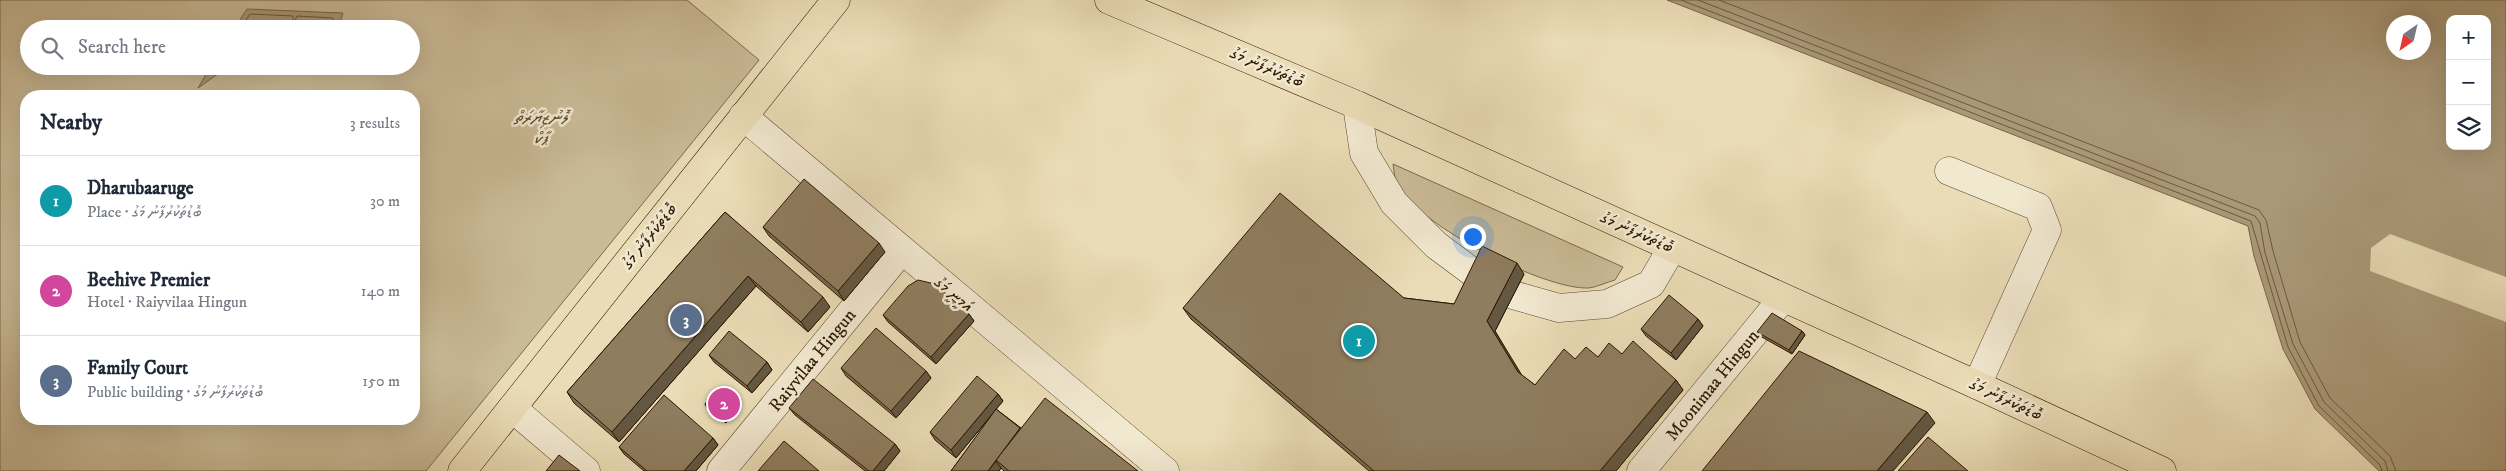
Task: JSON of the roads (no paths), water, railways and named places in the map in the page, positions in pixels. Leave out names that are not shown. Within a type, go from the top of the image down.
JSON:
[{"type":"main road","name":"ބޮޑުތަކުރުފާނު މަގު","points":[[1109,0],[1357,105],[1977,385],[2162,471]]},
{"type":"main road","name":"ބޮޑުތަކުރުފާނު މަގު","points":[[462,471],[836,1]]},
{"type":"street","points":[[1357,105],[1364,153],[1394,202],[1436,245],[1479,277]]},
{"type":"street","name":"އަމީނީ މަގު","points":[[743,116],[1165,471]]},
{"type":"street","points":[[1949,171],[2038,207],[2047,230],[1977,385]]},
{"type":"street","points":[[1513,295],[1559,308],[1607,304],[1651,284],[1672,248]]},
{"type":"street","name":"Raiyvilaa Hingun","points":[[721,471],[902,250]]},
{"type":"street","name":"Moonimaa Hingun","points":[[1641,471],[1783,298]]},
{"type":"street","points":[[512,408],[586,471]]},
{"type":"water","points":[[1667,0],[2506,0],[2506,471],[2379,471],[2315,409],[2283,349],[2254,256],[2248,226]]},
{"type":"water","points":[[247,9],[343,13],[341,20],[240,20]]},
{"type":"water","points":[[206,75],[216,75],[198,88]]},
{"type":"place","name":"Family Court","points":[[686,320]]},
{"type":"place","name":"Dharubaaruge","points":[[1359,341]]},
{"type":"place","name":"Beehive Premier","points":[[724,404]]},
{"type":"park label","name":"ލޮނުޒިޔާރަތް ޕާކް","points":[[541,127]]}]
